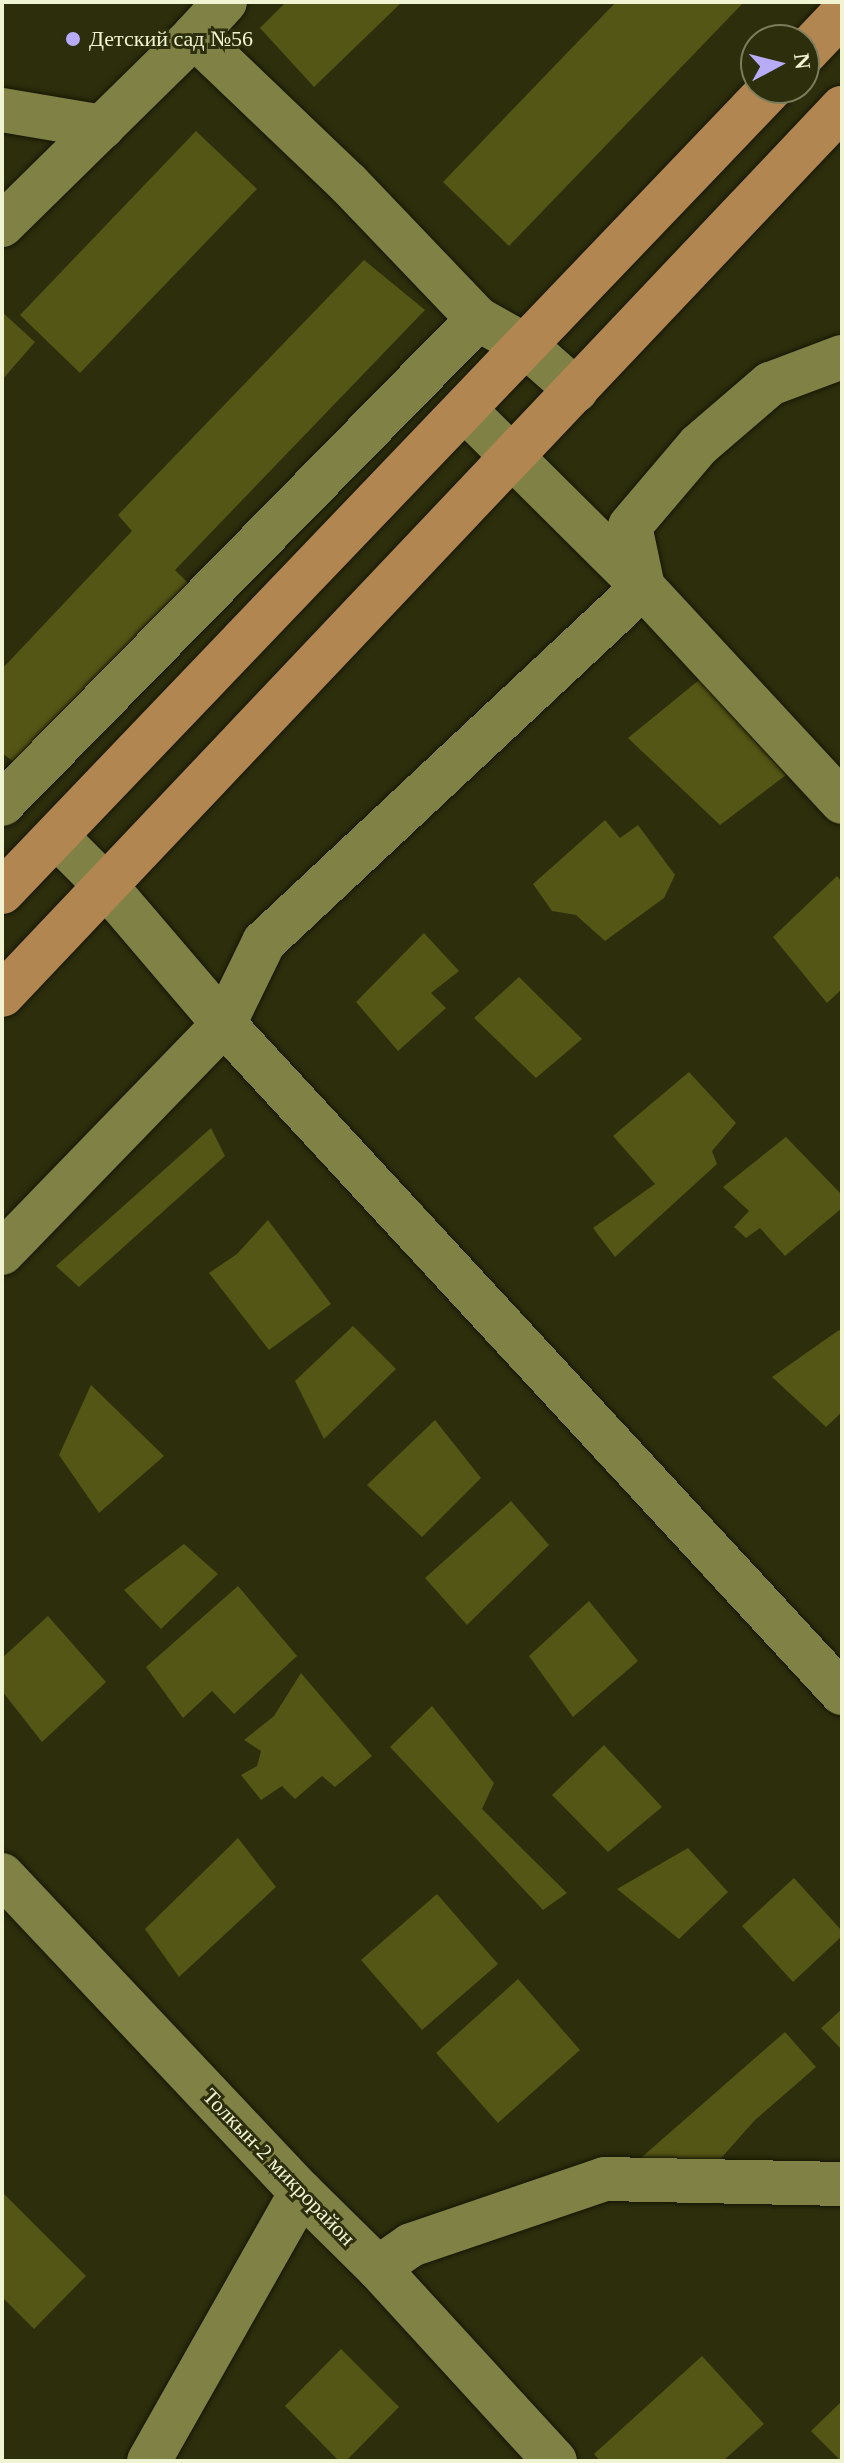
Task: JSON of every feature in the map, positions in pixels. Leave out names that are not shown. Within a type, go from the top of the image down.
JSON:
[{"type":"main road","points":[[820,37],[842,14]]},
{"type":"main road","points":[[2,892],[466,411],[756,104]]},
{"type":"main road","points":[[2,995],[842,108]]},
{"type":"street","points":[[2,225],[225,2]]},
{"type":"street","points":[[194,36],[348,183],[478,319],[526,346],[576,390]]},
{"type":"street","points":[[2,110],[103,127]]},
{"type":"street","points":[[2,804],[478,319]]},
{"type":"street","points":[[643,587],[630,526],[699,445],[770,384],[842,357]]},
{"type":"street","points":[[466,411],[643,587],[842,802]]},
{"type":"street","points":[[2,1253],[224,1024],[264,942],[643,587]]},
{"type":"street","points":[[56,836],[106,886],[224,1024],[842,1693]]},
{"type":"street","name":"Толкын-2 микрорайон","points":[[2,1875],[301,2192],[378,2268],[555,2461]]},
{"type":"street","points":[[378,2268],[411,2245],[605,2179],[842,2184]]},
{"type":"street","points":[[149,2461],[301,2192]]},
{"type":"building","points":[[286,2],[402,2],[314,87],[260,28]]},
{"type":"building","points":[[616,2],[744,2],[509,246],[443,182]]},
{"type":"building","points":[[196,131],[257,189],[80,373],[20,315]]},
{"type":"building","points":[[364,260],[425,310],[175,570],[190,585],[15,763],[2,753],[2,669],[132,531],[118,515]]},
{"type":"building","points":[[2,312],[35,342],[2,380]]},
{"type":"building","points":[[699,680],[786,775],[720,825],[628,738]]},
{"type":"building","points":[[605,820],[620,838],[638,825],[675,875],[664,898],[605,941],[576,915],[552,911],[533,884]]},
{"type":"building","points":[[837,876],[842,882],[842,989],[827,1003],[773,937]]},
{"type":"building","points":[[424,933],[459,971],[431,993],[446,1008],[398,1051],[356,1002]]},
{"type":"building","points":[[519,977],[582,1039],[536,1078],[474,1018]]},
{"type":"building","points":[[689,1072],[736,1123],[712,1151],[717,1164],[615,1257],[593,1228],[655,1184],[613,1136]]},
{"type":"building","points":[[211,1128],[225,1156],[79,1287],[56,1266]]},
{"type":"building","points":[[786,1137],[842,1195],[842,1208],[785,1256],[760,1228],[746,1238],[734,1227],[749,1211],[723,1187]]},
{"type":"building","points":[[268,1220],[331,1304],[269,1350],[209,1273],[237,1254]]},
{"type":"building","points":[[353,1326],[396,1369],[324,1439],[295,1381]]},
{"type":"building","points":[[839,1330],[842,1332],[842,1412],[826,1427],[772,1377]]},
{"type":"building","points":[[91,1385],[164,1456],[99,1513],[59,1455]]},
{"type":"building","points":[[435,1420],[481,1478],[422,1537],[367,1485]]},
{"type":"building","points":[[511,1501],[549,1545],[467,1625],[425,1578]]},
{"type":"building","points":[[184,1544],[218,1574],[161,1629],[124,1590]]},
{"type":"building","points":[[238,1586],[297,1656],[234,1714],[212,1691],[183,1718],[146,1667]]},
{"type":"building","points":[[589,1601],[638,1661],[573,1717],[529,1656]]},
{"type":"building","points":[[48,1616],[106,1682],[42,1742],[2,1691],[2,1658]]},
{"type":"building","points":[[301,1673],[372,1756],[335,1787],[322,1776],[295,1799],[282,1786],[261,1800],[241,1775],[257,1766],[261,1751],[244,1740],[274,1716]]},
{"type":"building","points":[[432,1706],[494,1783],[482,1809],[567,1893],[543,1910],[390,1747]]},
{"type":"building","points":[[604,1745],[662,1807],[608,1852],[552,1795]]},
{"type":"building","points":[[238,1838],[276,1887],[179,1977],[145,1929]]},
{"type":"building","points":[[688,1848],[728,1892],[679,1939],[617,1889]]},
{"type":"building","points":[[794,1878],[842,1931],[842,1936],[793,1982],[742,1926]]},
{"type":"building","points":[[437,1894],[498,1964],[422,2030],[361,1960]]},
{"type":"building","points":[[518,1979],[580,2050],[498,2123],[436,2053]]},
{"type":"building","points":[[842,2009],[842,2050],[821,2028]]},
{"type":"building","points":[[785,2032],[816,2067],[755,2120],[715,2165],[634,2164]]},
{"type":"building","points":[[2,2192],[86,2276],[34,2329],[2,2297]]},
{"type":"building","points":[[341,2349],[399,2407],[346,2461],[339,2461],[285,2406]]},
{"type":"building","points":[[702,2356],[764,2424],[723,2461],[600,2461],[594,2454]]},
{"type":"building","points":[[842,2401],[842,2461],[841,2461],[811,2431]]},
{"type":"place","name":"Детский сад №56","points":[[73,39]]}]
